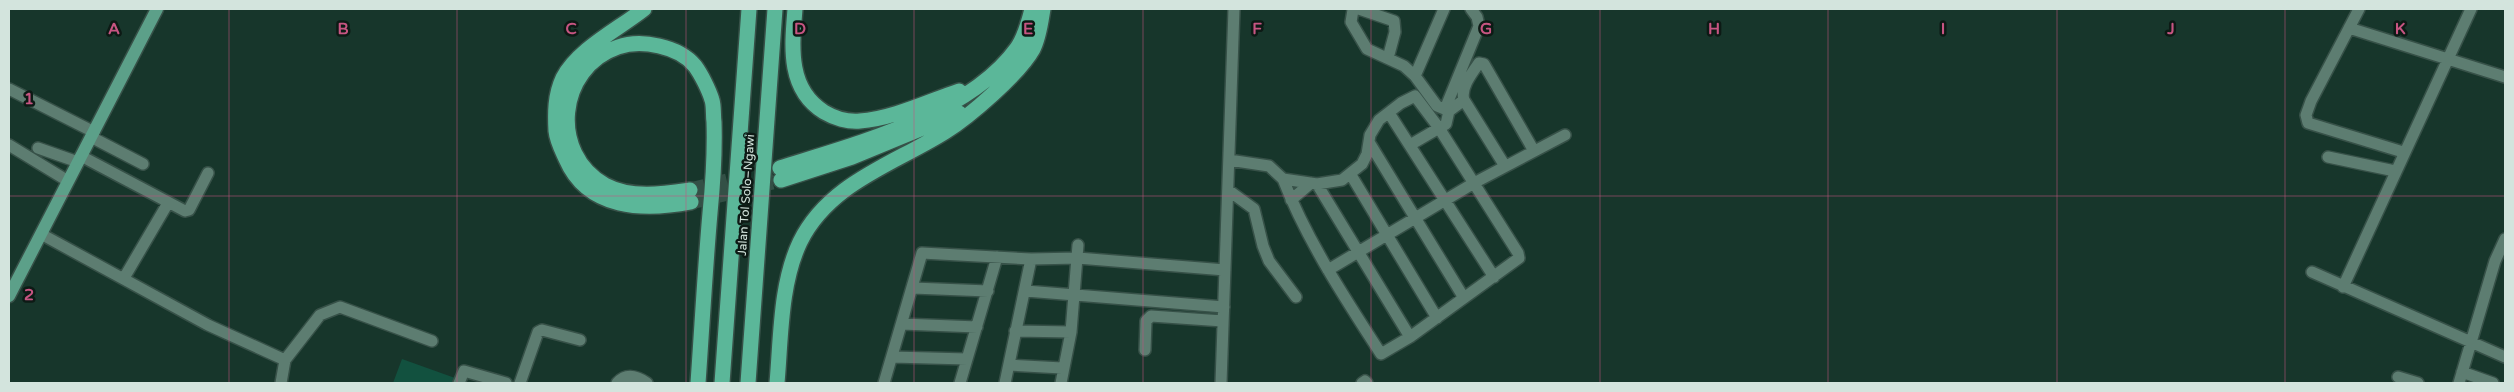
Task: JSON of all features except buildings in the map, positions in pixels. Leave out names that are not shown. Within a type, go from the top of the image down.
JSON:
[{"type":"highway","points":[[644,9],[586,51],[563,77],[555,112],[557,140],[573,176],[593,193],[623,204],[651,207],[691,196],[626,193],[604,185],[582,166],[568,138],[567,117],[569,97],[578,77],[598,57],[618,47],[638,43],[669,49],[694,66],[713,101],[715,151],[698,383]]},
{"type":"highway","name":"Jalan Tol Solo–Ngawi","points":[[722,383],[749,9]]},
{"type":"highway","name":"Jalan Tol Solo–Ngawi","points":[[748,383],[775,9]]},
{"type":"highway","points":[[795,9],[792,55],[795,74],[805,95],[815,107],[833,118],[859,122],[879,118],[978,85]]},
{"type":"highway","points":[[977,106],[852,158],[780,174],[952,104],[990,78],[1018,46],[1032,9]]},
{"type":"highway","points":[[777,383],[785,300],[792,267],[800,242],[813,222],[828,204],[852,184],[946,132],[1011,78],[1033,48],[1043,9]]},
{"type":"main road","points":[[9,296],[157,9]]},
{"type":"street","points":[[1221,383],[1234,9]]},
{"type":"street","points":[[1388,58],[1396,32],[1394,21],[1359,9],[1353,10],[1351,22],[1366,49],[1404,66],[1415,76],[1437,106],[1447,110]]},
{"type":"street","points":[[1415,76],[1444,9]]},
{"type":"street","points":[[1410,145],[1446,124],[1448,120],[1447,110],[1479,26],[1477,17],[1470,9]]},
{"type":"street","points":[[2358,9],[2311,102],[2306,115],[2308,123],[2403,152]]},
{"type":"street","points":[[2344,287],[2403,152],[2471,9]]},
{"type":"street","points":[[2349,28],[2505,78]]},
{"type":"street","points":[[1505,166],[1464,100],[1463,92],[1470,76],[1479,63],[1484,64],[1534,151]]},
{"type":"street","points":[[9,89],[93,134],[143,164]]},
{"type":"street","points":[[1229,160],[1269,166],[1283,179],[1291,200],[1328,270],[1381,354],[1410,337],[1517,262],[1520,255],[1474,182],[1415,96],[1389,112],[1376,125],[1362,164],[1351,175],[1333,183],[1314,184],[1283,179]]},
{"type":"street","points":[[1447,110],[1464,100]]},
{"type":"street","points":[[1389,112],[1494,278]]},
{"type":"street","points":[[1328,270],[1387,237],[1474,182],[1565,135]]},
{"type":"street","points":[[1369,142],[1464,298]]},
{"type":"street","points":[[9,145],[68,181]]},
{"type":"street","points":[[38,148],[80,159],[182,210],[189,210],[208,173]]},
{"type":"street","points":[[2328,157],[2395,171]]},
{"type":"street","points":[[1351,175],[1437,318]]},
{"type":"street","points":[[1291,200],[1314,184]]},
{"type":"street","points":[[1314,184],[1410,337]]},
{"type":"street","points":[[1228,190],[1254,209],[1263,246],[1269,261],[1296,297]]},
{"type":"street","points":[[124,278],[168,203]]},
{"type":"street","points":[[41,234],[208,325],[285,360]]},
{"type":"street","points":[[2459,383],[2495,261],[2505,239]]},
{"type":"street","points":[[1061,383],[1062,368],[1072,332],[1078,245]]},
{"type":"street","points":[[884,383],[922,253],[1031,259],[1078,258],[1225,270]]},
{"type":"street","points":[[960,383],[997,257]]},
{"type":"street","points":[[1005,383],[1015,331],[1026,291],[1031,259]]},
{"type":"street","points":[[2312,272],[2505,357]]},
{"type":"street","points":[[913,288],[988,291]]},
{"type":"street","points":[[1026,291],[1224,307]]},
{"type":"street","points":[[281,383],[285,360],[320,315],[340,307],[432,341]]},
{"type":"street","points":[[1145,350],[1146,321],[1151,316],[1223,321]]},
{"type":"street","points":[[902,324],[977,327]]},
{"type":"street","points":[[520,383],[538,332],[542,330],[548,331],[580,340]]},
{"type":"street","points":[[1015,331],[1072,332]]},
{"type":"street","points":[[892,357],[966,359]]},
{"type":"street","points":[[1009,365],[1062,368]]},
{"type":"street","points":[[460,383],[464,371],[506,383]]},
{"type":"street","points":[[2462,372],[2493,383]]},
{"type":"street","points":[[617,383],[626,377],[633,376],[647,383]]},
{"type":"street","points":[[2398,378],[2418,383]]},
{"type":"green space","points":[[402,359],[455,378],[453,383],[393,383]]},
{"type":"tunnel","points":[[690,190],[780,168]]},
{"type":"tunnel","points":[[691,202],[781,180]]}]
